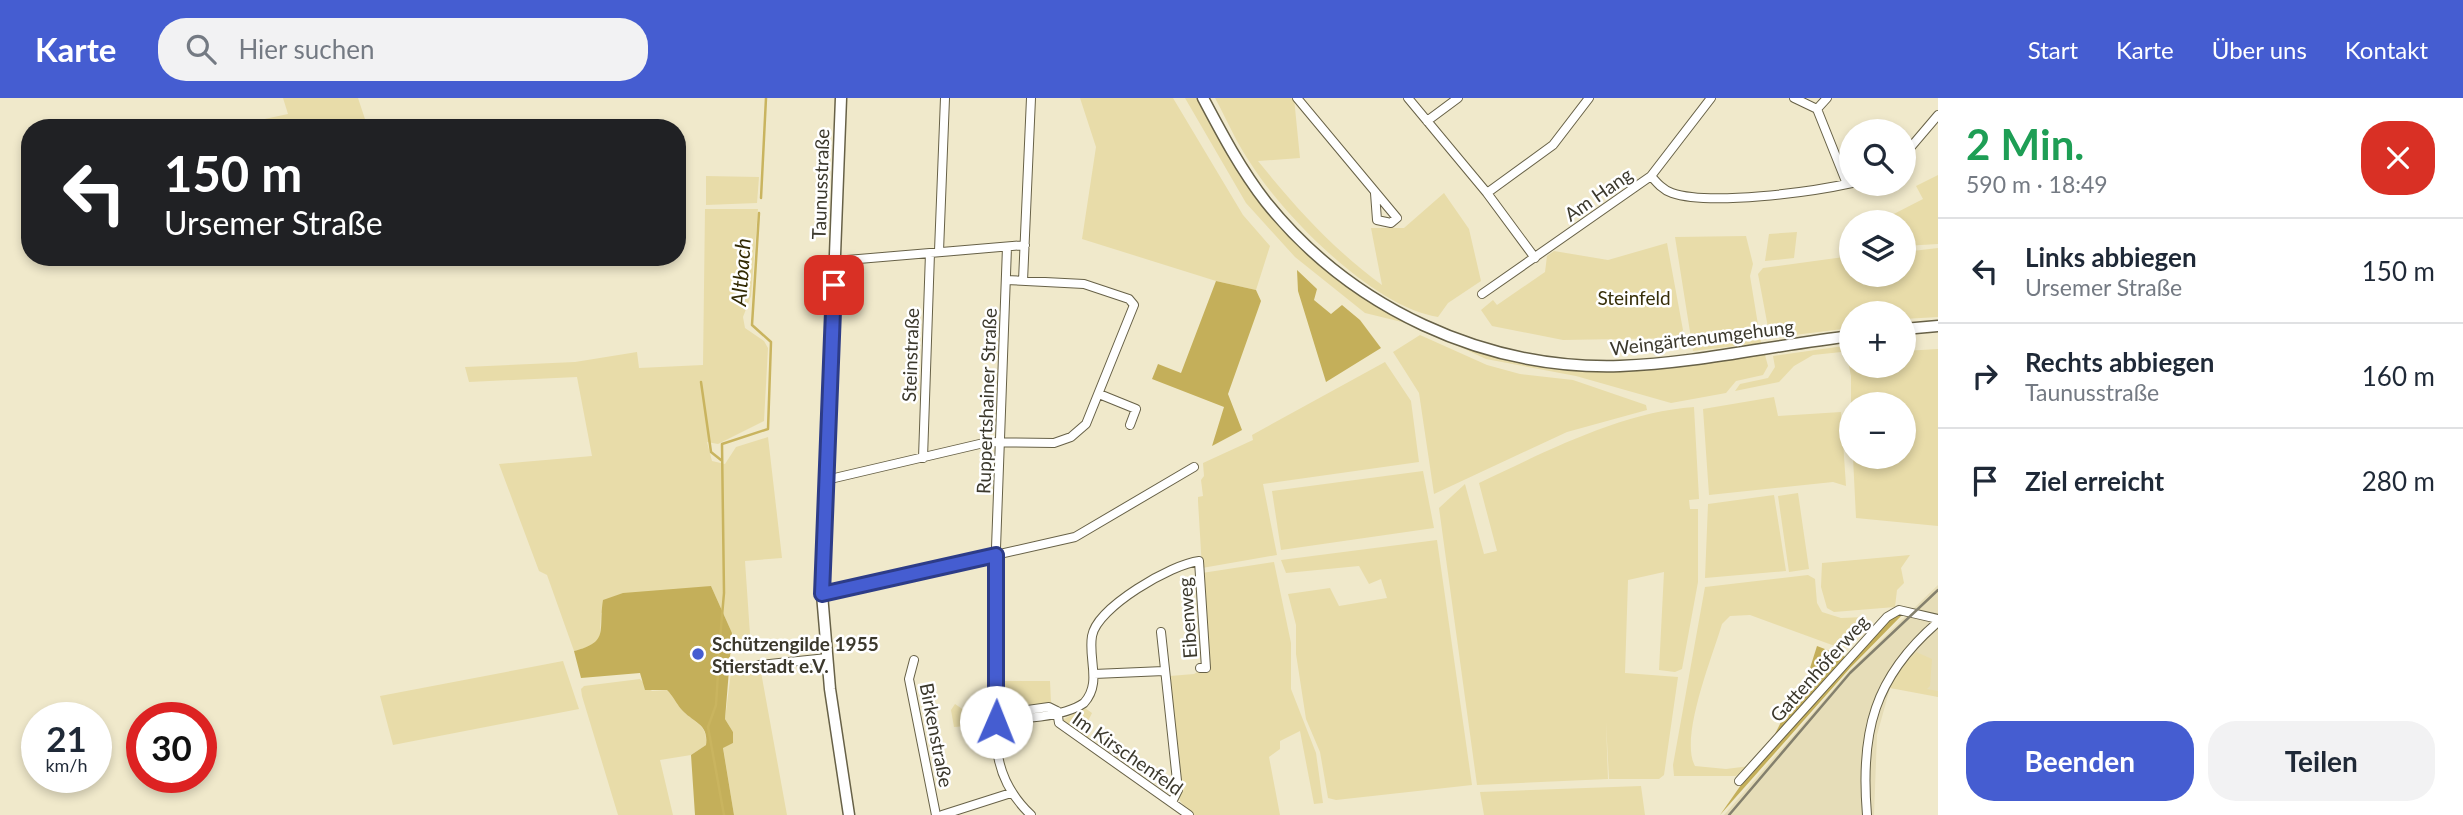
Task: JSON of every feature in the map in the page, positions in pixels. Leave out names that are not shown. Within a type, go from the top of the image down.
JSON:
[{"type":"main road","name":"Taunusstraße","points":[[841,98],[822,594],[827,658],[849,815]]},
{"type":"main road","name":"Weingärtenumgehung","points":[[1203,98],[1242,169],[1293,232],[1354,285],[1428,327],[1515,356],[1601,366],[1652,363],[1839,338]]},
{"type":"main road","points":[[1916,329],[1938,326]]},
{"type":"street","name":"Steinstraße","points":[[923,458],[945,98]]},
{"type":"street","points":[[1023,281],[1031,98]]},
{"type":"street","points":[[1297,98],[1375,193]]},
{"type":"street","points":[[1408,98],[1488,193],[1535,258]]},
{"type":"street","points":[[1427,121],[1458,98]]},
{"type":"street","points":[[1488,193],[1553,145],[1589,98]]},
{"type":"street","name":"Am Hang","points":[[1482,294],[1651,176],[1711,98]]},
{"type":"street","points":[[1794,98],[1817,109],[1839,160]]},
{"type":"street","points":[[1817,109],[1827,98]]},
{"type":"street","points":[[1916,141],[1938,115]]},
{"type":"street","points":[[1651,176],[1663,189],[1685,195],[1761,195],[1839,184]]},
{"type":"street","points":[[835,261],[1025,245]]},
{"type":"street","name":"Ruppertshainer Straße","points":[[1007,247],[996,555],[996,715],[998,759],[1011,793]]},
{"type":"street","points":[[826,480],[1000,441],[1063,441],[1086,424],[1134,305],[1129,299],[1084,284],[1006,280]]},
{"type":"street","points":[[1099,394],[1136,409],[1130,425]]},
{"type":"street","points":[[822,594],[1082,534],[1183,471],[1194,467]]},
{"type":"street","name":"Eibenweg","points":[[1164,671],[1094,674],[1092,641],[1098,622],[1156,578],[1183,562],[1199,561],[1206,668],[1200,668]]},
{"type":"street","name":"Gattenhöferweg","points":[[1740,781],[1887,617],[1899,610],[1938,620]]},
{"type":"street","points":[[1867,815],[1868,754],[1880,695],[1906,652],[1938,620]]},
{"type":"street","name":"Eibenweg","points":[[1161,632],[1178,790],[1172,802]]},
{"type":"street","points":[[759,664],[827,658]]},
{"type":"street","name":"Birkenstraße","points":[[914,660],[909,679],[936,815]]},
{"type":"street","points":[[996,715],[1049,707],[1057,711],[1084,703],[1093,691],[1094,674]]},
{"type":"street","name":"Im Kirschenfeld","points":[[1057,711],[1059,723],[1189,815]]},
{"type":"street","points":[[942,815],[1011,793],[1031,815]]},
{"type":"shaded area","points":[[1297,270],[1317,289],[1314,300],[1331,314],[1342,305],[1360,320],[1381,348],[1326,382],[1298,291]]},
{"type":"shaded area","points":[[1216,281],[1256,290],[1261,301],[1228,394],[1242,430],[1212,446],[1224,407],[1152,379],[1158,364],[1181,373]]},
{"type":"shaded area","points":[[1938,585],[1938,697],[1927,692],[1890,688],[1877,735],[1874,815],[1724,815],[1851,669]]},
{"type":"shaded area","points":[[711,586],[732,633],[725,719],[733,732],[733,743],[723,748],[734,815],[695,815],[691,755],[706,745],[705,732],[681,709],[667,690],[645,690],[640,673],[581,678],[574,651],[593,644],[598,639],[603,600],[623,593]]},
{"type":"shaded area","points":[[1903,614],[1850,668],[1720,815],[1771,742],[1793,698],[1804,687],[1817,646],[1851,659],[1884,622]]},
{"type":"green space","points":[[283,98],[358,98],[365,119],[264,119],[288,114]]},
{"type":"green space","points":[[1080,98],[1173,98],[1243,215],[1270,246],[1256,290],[1216,281],[1082,239],[1096,147]]},
{"type":"green space","points":[[1185,98],[1197,98],[1250,189],[1285,233],[1317,262],[1406,323],[1365,313],[1295,257],[1246,203]]},
{"type":"green space","points":[[1215,98],[1294,98],[1300,158],[1258,161],[1316,227],[1382,285],[1371,228],[1404,228],[1444,193],[1469,229],[1481,281],[1448,303],[1438,317],[1413,310],[1360,278],[1308,234],[1266,186],[1241,148]]},
{"type":"green space","points":[[1938,175],[1938,244],[1916,245],[1916,210],[1902,210],[1923,199],[1916,186]]},
{"type":"green space","points":[[706,176],[759,177],[757,203],[706,205]]},
{"type":"green space","points":[[705,209],[758,209],[751,296],[743,317],[745,328],[764,341],[768,348],[764,421],[718,444],[707,442],[712,461],[725,464],[736,447],[768,437],[782,558],[745,561],[751,649],[732,633],[711,586],[601,613],[600,640],[593,646],[574,651],[547,575],[539,571],[499,464],[592,456],[577,377],[469,382],[465,367],[575,362],[637,352],[639,368],[703,365]]},
{"type":"green space","points":[[1797,232],[1794,258],[1765,261],[1769,234]]},
{"type":"green space","points":[[1746,236],[1753,264],[1750,276],[1761,343],[1693,351],[1675,237]]},
{"type":"green space","name":"Steinfeld","points":[[1667,243],[1683,330],[1678,338],[1563,340],[1492,326],[1481,310],[1493,300],[1497,305],[1545,272],[1547,256],[1554,251],[1608,260]]},
{"type":"green space","points":[[1938,248],[1938,317],[1916,318],[1916,301],[1839,301],[1839,329],[1770,338],[1758,274],[1763,268],[1839,258],[1839,287],[1916,287],[1916,251]]},
{"type":"green space","points":[[1426,331],[1576,371],[1643,371],[1765,355],[1768,366],[1763,375],[1736,381],[1726,393],[1671,403],[1576,376],[1486,359]]},
{"type":"green space","points":[[1420,335],[1487,365],[1520,374],[1573,380],[1646,405],[1647,410],[1567,432],[1434,494],[1419,393],[1393,352]]},
{"type":"green space","points":[[1839,347],[1839,352],[1813,355],[1794,366],[1779,382],[1735,391],[1740,384],[1768,378],[1775,367],[1773,356]]},
{"type":"green space","points":[[1938,349],[1938,526],[1856,518],[1854,469],[1916,469],[1916,392],[1851,392],[1851,378],[1916,378],[1916,350]]},
{"type":"green space","points":[[1385,362],[1411,401],[1419,462],[1263,484],[1277,555],[1202,568],[1198,497],[1203,496],[1203,463],[1253,440],[1252,435]]},
{"type":"green space","points":[[1774,397],[1778,416],[1839,412],[1839,469],[1845,469],[1846,486],[1833,482],[1709,495],[1703,409]]},
{"type":"green space","points":[[1694,407],[1699,499],[1689,500],[1690,509],[1698,509],[1698,582],[1682,669],[1675,672],[1659,670],[1664,572],[1628,580],[1625,673],[1678,677],[1664,775],[1659,779],[1609,779],[1606,722],[1608,779],[1477,785],[1439,508],[1465,484],[1484,554],[1497,551],[1479,483],[1611,425],[1667,410]]},
{"type":"green space","points":[[1423,471],[1434,528],[1281,550],[1272,491]]},
{"type":"green space","points":[[1798,493],[1809,569],[1789,572],[1778,496]]},
{"type":"green space","points":[[1774,495],[1786,571],[1705,578],[1708,504]]},
{"type":"green space","points":[[1437,540],[1472,785],[1336,800],[1328,798],[1320,752],[1306,719],[1296,654],[1296,625],[1288,594],[1330,588],[1339,606],[1387,598],[1381,579],[1369,584],[1359,566],[1286,573],[1281,560]]},
{"type":"green space","points":[[1910,555],[1901,568],[1904,583],[1897,590],[1895,607],[1834,612],[1827,608],[1821,587],[1822,563]]},
{"type":"green space","points":[[1274,562],[1291,643],[1291,689],[1316,753],[1323,803],[1314,804],[1300,731],[1280,741],[1280,749],[1269,757],[1280,815],[1193,815],[1180,801],[1170,676],[1194,674],[1210,665],[1202,573]]},
{"type":"green space","points":[[1808,575],[1815,579],[1817,603],[1822,612],[1841,618],[1865,617],[1868,626],[1843,649],[1750,615],[1730,616],[1722,624],[1699,696],[1691,736],[1691,753],[1695,766],[1726,769],[1750,766],[1736,776],[1674,776],[1673,765],[1705,587]]},
{"type":"green space","points":[[1916,652],[1932,659],[1930,686],[1927,689],[1938,691],[1938,697],[1890,688],[1898,671]]},
{"type":"green space","points":[[563,661],[579,709],[393,745],[380,696]]},
{"type":"green space","points":[[731,672],[761,672],[787,815],[734,815],[723,747],[733,743],[733,732],[725,719]]},
{"type":"green space","points":[[640,679],[652,691],[667,690],[681,709],[705,732],[706,745],[691,755],[660,760],[673,815],[618,815],[582,696],[581,689],[584,686]]},
{"type":"green space","points":[[1004,681],[1050,681],[1051,703],[1007,706],[1004,704]]},
{"type":"green space","points":[[955,704],[980,721],[980,725],[954,727],[951,710]]},
{"type":"green space","points":[[1085,708],[1092,713],[1087,723],[1089,741],[1062,720]]},
{"type":"green space","points":[[1641,786],[1645,815],[1484,815],[1480,792]]},
{"type":"waterway","name":"Altbach","points":[[761,198],[766,98]]},
{"type":"waterway","name":"Altbach","points":[[718,662],[724,593],[722,444],[768,429],[771,342],[752,325],[759,213]]},
{"type":"waterway","name":"Altbach","points":[[701,382],[711,452],[721,460]]},
{"type":"waterway","name":"Altbach","points":[[718,674],[716,705],[708,727],[724,815]]},
{"type":"railway","points":[[1729,815],[1850,673],[1938,590]]},
{"type":"place","name":"Schützengilde 1955 Stierstadt e.V.","points":[[698,654]]},
{"type":"route","points":[[834,285],[822,594],[996,555],[996,722]]}]
